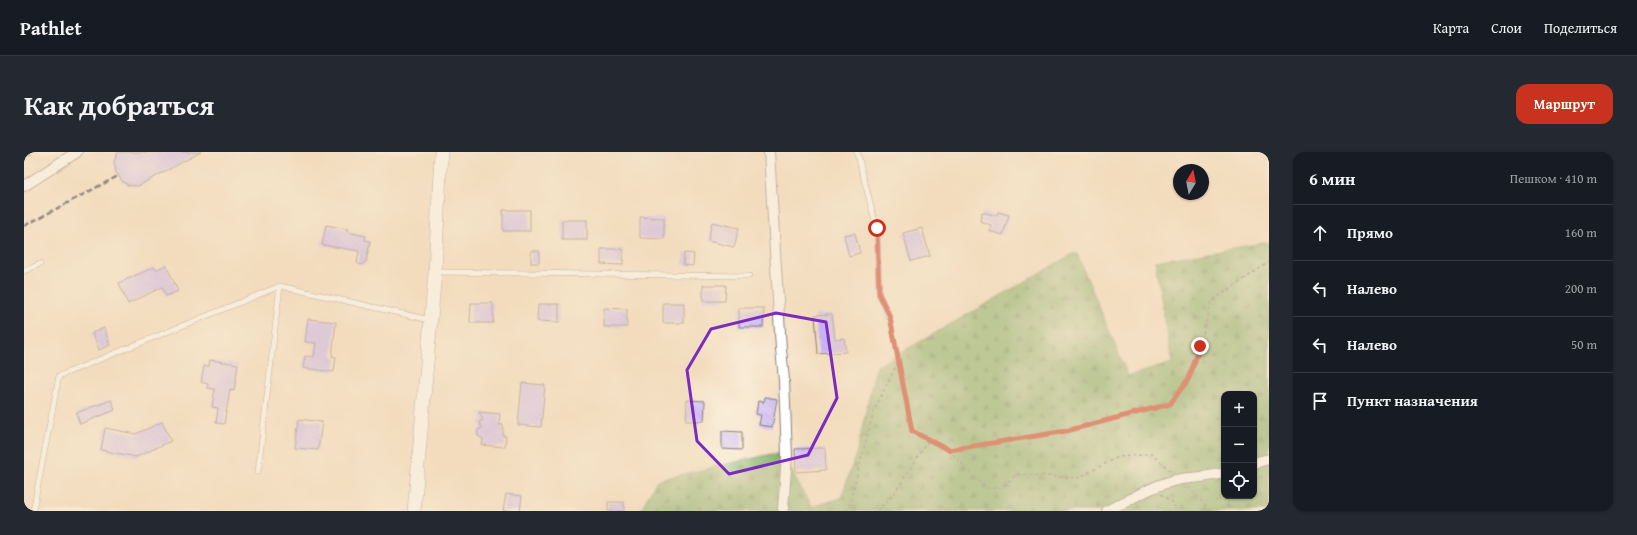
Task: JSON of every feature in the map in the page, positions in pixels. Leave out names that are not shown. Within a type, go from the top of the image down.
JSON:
[{"type":"street","points":[[24,186],[77,152]]},
{"type":"street","points":[[414,511],[431,320],[441,152]]},
{"type":"street","points":[[769,152],[780,349],[784,380],[786,455],[783,509]]},
{"type":"street","points":[[1257,462],[1269,459]]},
{"type":"street","points":[[1107,511],[1153,489],[1180,480],[1221,474]]},
{"type":"lane","points":[[857,152],[877,228],[879,294],[890,317]]},
{"type":"lane","points":[[24,271],[40,264]]},
{"type":"lane","points":[[434,272],[750,276]]},
{"type":"lane","points":[[33,511],[59,376],[280,286],[431,320]]},
{"type":"lane","points":[[258,472],[280,286]]},
{"type":"path","points":[[24,159],[34,152]]},
{"type":"path","points":[[949,450],[1066,431],[1170,404],[1189,378],[1200,346],[1212,301],[1269,262]]},
{"type":"path","points":[[890,317],[912,431],[949,450],[985,488],[1001,488],[1017,474],[1078,478],[1118,457],[1151,454],[1211,511]]},
{"type":"path","points":[[845,511],[849,506],[874,410],[898,362]]},
{"type":"path","points":[[877,511],[892,495],[930,440]]},
{"type":"path","points":[[1153,489],[1174,503],[1175,511]]},
{"type":"highlighted area","points":[[776,313],[826,322],[837,398],[808,455],[729,474],[697,441],[687,370],[711,329]]},
{"type":"green space","points":[[1269,242],[1269,511],[640,511],[657,480],[781,452],[811,507],[841,498],[857,451],[876,367],[1073,254],[1077,254],[1128,376],[1172,363],[1155,261]]},
{"type":"building","points":[[118,152],[201,152],[138,186],[128,185],[122,181],[116,172],[114,162]]},
{"type":"building","points":[[503,210],[530,210],[530,231],[503,231]]},
{"type":"building","points":[[982,212],[997,216],[998,212],[1009,215],[1003,235],[989,231],[991,225],[980,221]]},
{"type":"building","points":[[640,217],[664,218],[664,239],[640,238]]},
{"type":"building","points":[[562,220],[587,220],[587,240],[562,240]]},
{"type":"building","points":[[712,222],[739,228],[734,247],[708,241]]},
{"type":"building","points":[[326,225],[348,229],[347,232],[366,236],[365,240],[370,241],[366,262],[361,265],[357,263],[359,251],[322,245]]},
{"type":"building","points":[[922,228],[930,256],[911,261],[903,233]]},
{"type":"building","points":[[855,233],[860,253],[849,256],[844,235]]},
{"type":"building","points":[[601,249],[623,249],[623,265],[601,264]]},
{"type":"building","points":[[531,251],[539,251],[539,263],[531,263]]},
{"type":"building","points":[[684,253],[694,254],[693,266],[683,265]]},
{"type":"building","points":[[166,265],[178,291],[166,296],[162,287],[128,304],[119,283],[154,267],[156,270]]},
{"type":"building","points":[[703,285],[726,285],[725,301],[703,301]]},
{"type":"building","points":[[471,303],[493,303],[493,323],[470,323]]},
{"type":"building","points":[[663,303],[684,303],[684,323],[663,323]]},
{"type":"building","points":[[538,304],[559,304],[559,322],[537,321]]},
{"type":"building","points":[[604,308],[627,309],[627,327],[604,327]]},
{"type":"building","points":[[739,308],[764,308],[763,327],[739,327]]},
{"type":"building","points":[[832,314],[835,339],[844,338],[846,352],[818,354],[815,315]]},
{"type":"building","points":[[308,319],[336,322],[332,356],[336,357],[334,372],[303,368],[305,356],[314,357],[316,343],[305,342]]},
{"type":"building","points":[[104,328],[110,345],[99,350],[92,333]]},
{"type":"building","points":[[210,360],[238,364],[234,391],[230,390],[224,424],[216,423],[218,408],[212,407],[215,389],[207,388],[208,384],[201,382],[204,366],[209,366]]},
{"type":"building","points":[[522,383],[545,385],[541,427],[518,425]]},
{"type":"building","points":[[765,397],[777,399],[772,427],[759,425],[761,415],[756,414],[758,401],[764,402]]},
{"type":"building","points":[[111,400],[115,410],[80,424],[76,413]]},
{"type":"building","points":[[687,400],[705,401],[704,421],[686,421]]},
{"type":"building","points":[[479,412],[500,414],[499,425],[503,425],[503,436],[506,436],[505,447],[482,445],[483,439],[478,436],[478,430],[482,428],[479,422],[483,420]]},
{"type":"building","points":[[299,419],[322,422],[318,450],[295,448]]},
{"type":"building","points":[[162,422],[171,441],[136,457],[101,450],[105,428],[136,434]]},
{"type":"building","points":[[722,431],[742,432],[742,450],[722,449]]},
{"type":"building","points":[[825,448],[826,470],[796,472],[795,449]]},
{"type":"building","points":[[506,494],[522,496],[520,511],[503,511]]},
{"type":"building","points":[[608,502],[624,502],[624,511],[608,511]]},
{"type":"railway","points":[[24,226],[118,176]]},
{"type":"route","points":[[877,228],[879,294],[890,317],[912,431],[949,450],[1066,431],[1170,404],[1189,378],[1200,346]]}]
